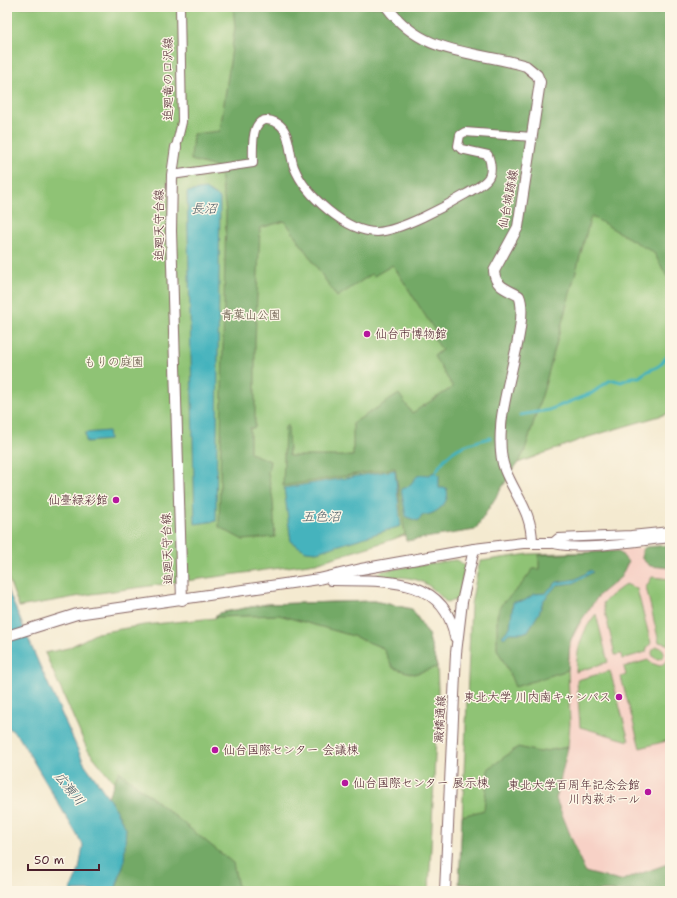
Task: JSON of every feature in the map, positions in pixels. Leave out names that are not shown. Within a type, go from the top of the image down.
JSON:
[{"type":"street","name":"追廻竜の口沢線","points":[[172,175],[176,146],[182,122],[180,7]]},
{"type":"street","name":"仙台城跡線","points":[[387,7],[402,23],[420,37],[442,48],[512,62],[532,70],[537,75],[540,82],[518,227],[494,270],[494,278],[499,286],[519,296],[523,305],[520,329],[504,402],[501,427],[502,456],[505,469],[530,520],[532,543]]},
{"type":"street","name":"追廻天守台線","points":[[182,600],[171,231],[172,175],[253,163],[253,133],[258,124],[266,121],[278,123],[285,132],[294,167],[304,186],[326,208],[341,219],[357,228],[377,232],[400,226],[429,214],[450,204],[488,180],[492,169],[488,155],[461,149],[458,146],[460,135],[465,132],[532,137]]},
{"type":"street","points":[[552,543],[558,538],[631,535],[670,531]]},
{"type":"street","points":[[7,636],[25,629],[77,614],[319,579],[361,569],[474,549],[532,543],[552,543],[559,546],[591,545],[670,538]]},
{"type":"street","name":"澱橋通線","points":[[445,891],[456,653],[462,602],[474,549]]},
{"type":"street","points":[[319,579],[401,583],[428,593],[439,603],[450,619],[455,637],[456,653]]},
{"type":"shaded area","name":"東北大学 川内南キャンパス","points":[[670,545],[670,891],[504,891],[503,887],[459,884],[568,747],[570,724],[568,670],[570,642],[585,613],[610,584],[603,552]]},
{"type":"green space","name":"青葉山公園","points":[[7,7],[381,7],[383,11],[522,70],[425,527],[391,540],[316,563],[92,594],[19,607],[7,575]]},
{"type":"green space","points":[[233,7],[670,7],[670,282],[654,253],[591,216],[544,389],[524,453],[475,530],[406,541],[395,468],[283,486],[285,427],[288,425],[289,456],[353,456],[353,423],[399,394],[412,413],[453,387],[434,356],[442,350],[433,337],[435,331],[393,265],[374,276],[372,274],[337,297],[285,221],[260,228],[255,342],[255,428],[250,428],[250,453],[270,461],[268,473],[273,500],[275,537],[243,540],[219,527],[226,212],[219,168],[191,160],[193,134],[220,131],[235,27]]},
{"type":"green space","points":[[571,160],[670,220],[670,413],[585,438],[510,466]]},
{"type":"green space","points":[[670,545],[670,568],[650,566],[642,559],[642,550],[646,547]]},
{"type":"green space","points":[[619,551],[628,562],[621,577],[599,595],[576,628],[570,642],[568,670],[515,687],[497,649],[497,615],[501,605],[521,585],[533,569],[539,569],[539,555]]},
{"type":"green space","points":[[603,552],[610,584],[585,613],[570,642],[568,670],[570,724],[568,747],[552,789],[461,846],[471,604],[479,564],[481,561],[529,554]]},
{"type":"green space","points":[[455,560],[459,561],[465,566],[458,600],[446,602],[430,587],[413,579],[376,575],[381,571]]},
{"type":"green space","points":[[652,577],[670,579],[670,645],[659,642],[646,587]]},
{"type":"green space","points":[[626,584],[637,589],[651,643],[646,652],[622,659],[621,654],[615,655],[603,603]]},
{"type":"green space","points":[[374,601],[412,609],[428,634],[437,667],[438,690],[429,891],[183,891],[184,868],[87,749],[45,653],[68,648],[97,633],[144,625],[215,618],[219,613],[267,604]]},
{"type":"green space","points":[[374,601],[412,609],[428,634],[437,667],[414,674],[393,668],[383,648],[353,636],[279,615],[215,617],[219,613],[267,604]]},
{"type":"green space","points":[[596,614],[608,662],[576,672],[577,656],[583,634]]},
{"type":"green space","points":[[656,647],[660,647],[664,653],[660,659],[656,659],[652,655],[652,651]]},
{"type":"green space","points":[[670,657],[670,740],[640,748],[621,677],[626,675],[624,667],[648,660],[651,663],[660,666]]},
{"type":"green space","points":[[610,671],[629,741],[580,727],[577,680]]},
{"type":"green space","points":[[518,747],[539,752],[568,747],[556,799],[585,872],[620,881],[670,863],[670,891],[504,891],[503,887],[459,884],[462,816],[484,810],[488,769]]},
{"type":"green space","points":[[119,771],[233,863],[239,891],[115,891],[124,863],[108,797]]},
{"type":"water","name":"長沼","points":[[205,189],[220,198],[216,521],[195,524],[187,192]]},
{"type":"water","points":[[108,431],[109,440],[86,442],[85,433]]},
{"type":"water","name":"五色沼","points":[[395,470],[401,526],[317,552],[306,551],[291,542],[284,488]]},
{"type":"water","points":[[434,472],[439,475],[439,488],[446,488],[448,493],[445,503],[433,513],[423,515],[418,521],[406,517],[401,489],[409,485],[416,477],[429,475]]},
{"type":"water","points":[[591,570],[593,572],[574,583],[557,585],[543,601],[539,613],[528,631],[522,633],[509,633],[504,638],[502,636],[510,627],[513,602],[524,601],[534,594],[545,593],[557,582],[576,579]]},
{"type":"water","name":"広瀬川","points":[[7,588],[36,657],[84,763],[108,797],[126,828],[124,863],[115,891],[70,891],[79,870],[83,845],[19,737],[7,726]]},
{"type":"waterway","points":[[520,415],[549,410],[592,393],[609,381],[614,380],[621,382],[633,377],[640,377],[645,372],[659,366],[670,353]]},
{"type":"waterway","points":[[436,472],[446,457],[458,448],[473,442],[490,438]]},
{"type":"place","name":"仙台市博物館","points":[[367,334]]},
{"type":"place","name":"仙臺緑彩館","points":[[116,500]]},
{"type":"place","name":"東北大学 川内南キャンパス","points":[[619,697]]},
{"type":"place","name":"仙台国際センター 会議棟","points":[[215,750]]},
{"type":"place","name":"仙台国際センター 展示棟","points":[[345,783]]},
{"type":"place","name":"東北大学百周年記念会館 川内萩ホール","points":[[648,792]]},
{"type":"park label","name":"もりの庭園","points":[[114,362]]}]
